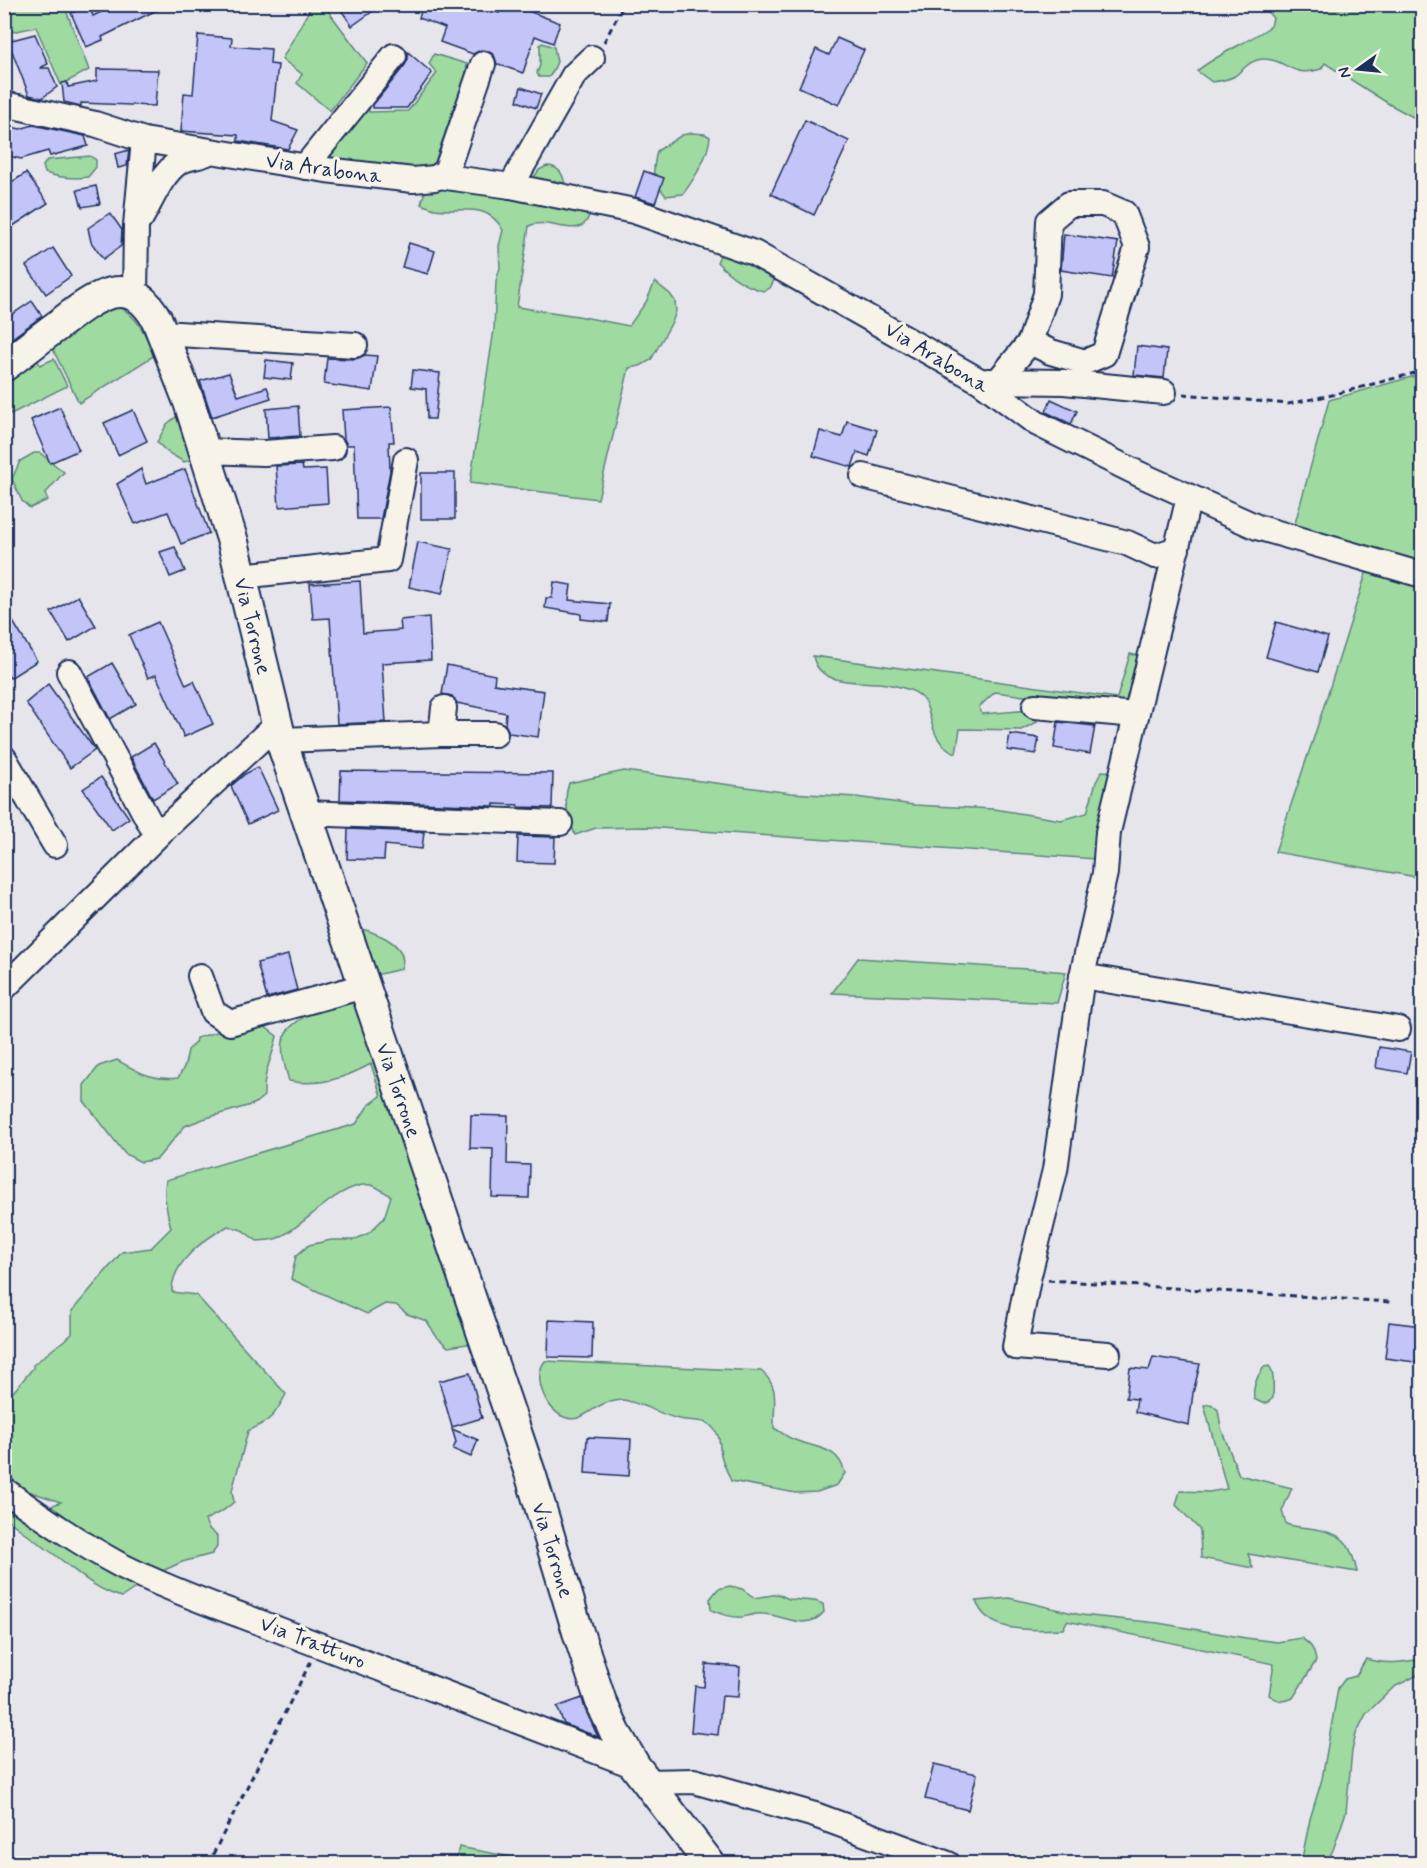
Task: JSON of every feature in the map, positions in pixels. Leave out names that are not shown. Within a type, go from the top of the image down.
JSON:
[{"type":"main road","points":[[4,366],[90,300],[107,293],[126,292],[135,297]]},
{"type":"main road","name":"Via Torrone","points":[[135,297],[151,309],[162,333],[205,451],[233,542],[279,732],[531,1476],[601,1702],[615,1732],[641,1774],[710,1863]]},
{"type":"street","points":[[305,167],[394,56]]},
{"type":"street","points":[[511,186],[574,75],[592,58]]},
{"type":"street","points":[[439,176],[446,172],[452,157],[483,64]]},
{"type":"street","name":"Via Arabona","points":[[4,104],[95,124],[144,140],[208,151],[305,167],[413,180],[439,176],[511,186],[634,211],[754,253],[989,381],[1036,423],[1190,497],[1257,527],[1422,576]]},
{"type":"street","points":[[135,297],[136,225],[144,140]]},
{"type":"street","points":[[136,225],[158,187],[173,168],[179,163],[206,155],[208,151]]},
{"type":"street","points":[[989,381],[1030,342],[1046,294],[1049,221],[1069,204],[1103,204],[1124,213],[1137,246],[1104,354],[1085,362],[1051,352],[1030,342]]},
{"type":"street","points":[[162,333],[355,345]]},
{"type":"street","points":[[989,381],[1064,382],[1164,392]]},
{"type":"street","points":[[205,451],[264,453],[333,448]]},
{"type":"street","points":[[241,576],[388,560],[406,460]]},
{"type":"street","points":[[863,476],[1127,543],[1155,555],[1177,549]]},
{"type":"street","points":[[1108,1354],[1015,1347],[1028,1279],[1056,1170],[1082,976],[1104,873],[1108,832],[1190,497]]},
{"type":"street","points":[[69,672],[151,825],[164,829]]},
{"type":"street","points":[[1035,706],[1136,715]]},
{"type":"street","points":[[441,734],[444,708]]},
{"type":"street","points":[[4,988],[164,829],[279,732],[495,734]]},
{"type":"street","points":[[4,758],[55,845]]},
{"type":"street","points":[[305,813],[560,823]]},
{"type":"street","points":[[200,976],[213,1012],[230,1023],[364,986]]},
{"type":"street","points":[[1082,976],[1398,1029]]},
{"type":"street","name":"Via Tratturo","points":[[4,1490],[67,1534],[120,1565],[192,1598],[310,1641],[641,1774]]},
{"type":"street","points":[[641,1774],[694,1780],[815,1815],[948,1863]]},
{"type":"path","points":[[592,58],[617,21],[624,4]]},
{"type":"path","points":[[1164,392],[1288,404],[1332,395],[1422,370]]},
{"type":"path","points":[[1028,1279],[1390,1302]]},
{"type":"path","points":[[208,1863],[311,1661],[310,1641]]},
{"type":"green space","points":[[323,4],[367,63],[330,111],[297,83],[302,74],[282,59],[312,5]]},
{"type":"green space","points":[[4,5],[64,5],[89,70],[61,85],[36,27],[6,33]]},
{"type":"green space","points":[[1261,5],[1422,5],[1422,122],[1325,63],[1321,69],[1302,72],[1262,59],[1251,63],[1235,76],[1212,82],[1197,71],[1271,26],[1273,18]]},
{"type":"green space","points":[[542,43],[554,47],[557,62],[549,77],[539,77],[537,73]]},
{"type":"green space","points":[[434,54],[467,64],[466,73],[435,162],[428,170],[330,163],[330,137],[370,90],[369,112],[408,111],[437,73],[429,64]]},
{"type":"green space","points":[[705,134],[710,137],[704,160],[683,194],[666,196],[654,175],[657,151],[682,135]]},
{"type":"green space","points":[[90,156],[96,160],[96,167],[88,177],[66,178],[45,173],[43,166],[47,160]]},
{"type":"green space","points":[[547,166],[560,171],[564,179],[566,194],[590,211],[587,221],[574,228],[546,224],[529,226],[517,307],[629,326],[646,302],[655,282],[675,301],[676,311],[673,320],[651,360],[640,366],[629,368],[598,499],[470,483],[494,330],[496,281],[500,268],[499,246],[503,230],[497,221],[482,212],[435,209],[421,204],[427,184],[528,186],[539,170]]},
{"type":"green space","points":[[723,249],[777,275],[770,288],[764,291],[757,289],[738,280],[727,271],[717,262]]},
{"type":"green space","points":[[117,306],[135,320],[155,355],[79,403],[50,343],[83,320]]},
{"type":"green space","points":[[34,353],[40,365],[54,359],[67,386],[11,414],[5,404],[5,377]]},
{"type":"green space","points":[[1422,374],[1422,536],[1419,548],[1422,555],[1422,572],[1292,534],[1329,400]]},
{"type":"green space","points":[[182,412],[193,459],[184,462],[167,452],[157,442],[167,424]]},
{"type":"green space","points":[[34,453],[40,453],[64,472],[45,494],[48,500],[30,508],[22,501],[12,479],[20,461]]},
{"type":"green space","points":[[1369,564],[1422,580],[1422,878],[1275,852]]},
{"type":"green space","points":[[1130,654],[1145,657],[1128,709],[995,692],[979,707],[982,714],[1031,710],[1037,714],[1037,722],[1021,730],[960,729],[956,753],[938,738],[925,702],[919,695],[891,685],[839,680],[830,677],[822,673],[813,656],[1117,698]]},
{"type":"green space","points":[[624,771],[791,793],[856,797],[914,805],[994,809],[1061,820],[1087,813],[1096,782],[1102,771],[1115,772],[1095,859],[646,827],[596,828],[575,835],[566,803],[569,783]]},
{"type":"green space","points":[[346,925],[375,933],[394,944],[403,959],[401,969],[376,975]]},
{"type":"green space","points":[[858,958],[1066,972],[1057,1003],[832,993]]},
{"type":"green space","points":[[354,992],[474,1343],[448,1347],[436,1336],[427,1321],[407,1314],[396,1305],[385,1304],[367,1314],[291,1279],[296,1256],[309,1245],[331,1240],[354,1240],[369,1233],[384,1218],[391,1196],[371,1185],[347,1190],[277,1238],[257,1241],[242,1230],[228,1226],[199,1245],[177,1271],[172,1292],[196,1295],[286,1394],[271,1417],[248,1431],[232,1491],[234,1502],[205,1520],[208,1528],[217,1536],[217,1547],[212,1554],[182,1562],[156,1574],[122,1597],[93,1584],[5,1518],[5,1402],[33,1368],[33,1365],[72,1334],[72,1311],[122,1252],[151,1248],[171,1228],[165,1198],[166,1180],[356,1124],[368,1106],[381,1096],[371,1064],[332,1080],[311,1083],[289,1081],[283,1055],[283,1041],[288,1030],[313,1008],[264,1026],[277,1036],[266,1072],[264,1096],[254,1104],[185,1126],[157,1159],[141,1162],[125,1154],[84,1101],[84,1085],[99,1066],[117,1060],[153,1077],[178,1078],[185,1065],[188,1050],[195,1043],[196,1038]],"holes":[[[19,1488],[61,1502],[53,1505],[44,1525]]]},
{"type":"green space","points":[[545,1361],[761,1371],[774,1390],[774,1428],[792,1439],[832,1453],[842,1464],[845,1473],[837,1485],[817,1492],[796,1493],[731,1481],[720,1452],[718,1435],[707,1423],[684,1420],[622,1400],[604,1404],[578,1418],[572,1419],[560,1415],[543,1394],[540,1376]]},
{"type":"green space","points":[[1269,1366],[1273,1377],[1273,1398],[1267,1403],[1262,1403],[1254,1399],[1254,1386],[1264,1367]]},
{"type":"green space","points":[[1211,1404],[1218,1410],[1221,1428],[1239,1475],[1292,1488],[1282,1511],[1286,1524],[1330,1532],[1343,1540],[1348,1545],[1357,1572],[1248,1554],[1253,1568],[1201,1558],[1200,1530],[1176,1505],[1180,1491],[1209,1492],[1227,1489],[1204,1405]]},
{"type":"green space","points":[[730,1586],[742,1589],[755,1598],[778,1594],[789,1599],[815,1601],[823,1604],[824,1612],[817,1618],[802,1622],[760,1614],[734,1617],[711,1610],[710,1599],[718,1589]]},
{"type":"green space","points":[[1009,1598],[1081,1615],[1158,1623],[1246,1638],[1277,1642],[1301,1638],[1312,1648],[1316,1661],[1293,1698],[1281,1701],[1269,1695],[1274,1664],[1067,1621],[1063,1629],[1013,1628],[991,1620],[982,1612],[976,1601]]},
{"type":"green space","points":[[1366,1659],[1401,1662],[1422,1659],[1422,1673],[1394,1687],[1366,1714],[1356,1734],[1352,1751],[1346,1812],[1333,1850],[1326,1863],[1301,1863],[1310,1819],[1322,1779],[1338,1688],[1345,1679],[1356,1676]]},
{"type":"green space","points":[[459,1847],[544,1863],[455,1863]]},
{"type":"building","points":[[118,4],[169,4],[86,47],[71,13],[89,6],[93,16]]},
{"type":"building","points":[[337,4],[383,4],[352,26]]},
{"type":"building","points":[[423,4],[475,4],[499,13],[502,4],[524,4],[523,9],[560,23],[553,43],[535,36],[523,73],[497,64],[494,55],[488,51],[481,50],[473,54],[440,42],[445,28],[419,18]]},
{"type":"building","points":[[35,34],[48,64],[40,68],[49,68],[57,87],[42,98],[29,95],[8,41]]},
{"type":"building","points":[[198,35],[232,38],[231,46],[271,49],[270,64],[278,65],[272,121],[298,130],[288,149],[238,141],[238,135],[181,131],[184,93],[193,94]]},
{"type":"building","points":[[837,38],[864,50],[839,105],[799,87],[816,49],[829,55]]},
{"type":"building","points":[[408,52],[432,73],[407,108],[373,108],[405,65]]},
{"type":"building","points":[[97,69],[158,70],[155,106],[81,103],[81,106],[64,102],[62,83],[67,82],[68,87],[97,81]]},
{"type":"building","points":[[521,87],[541,94],[536,108],[517,101]]},
{"type":"building","points":[[805,120],[849,141],[814,215],[771,194]]},
{"type":"building","points":[[4,125],[20,129],[33,125],[85,136],[88,146],[50,156],[48,151],[21,159],[4,155]]},
{"type":"building","points":[[129,150],[127,166],[118,168],[115,154]]},
{"type":"building","points":[[644,171],[664,178],[655,203],[635,197]]},
{"type":"building","points":[[26,173],[48,203],[4,232],[4,187]]},
{"type":"building","points":[[96,186],[100,204],[82,207],[77,190]]},
{"type":"building","points":[[110,213],[122,230],[121,246],[103,259],[91,242],[88,228]]},
{"type":"building","points":[[1064,234],[1118,242],[1112,278],[1061,270]]},
{"type":"building","points":[[409,243],[435,251],[428,274],[402,267]]},
{"type":"building","points":[[53,248],[71,276],[46,294],[26,266]]},
{"type":"building","points":[[32,301],[42,316],[4,344],[4,320]]},
{"type":"building","points":[[1137,346],[1167,350],[1164,378],[1134,375]]},
{"type":"building","points":[[365,355],[377,356],[372,391],[324,384],[327,358],[355,359]]},
{"type":"building","points":[[266,360],[293,363],[291,380],[264,377]]},
{"type":"building","points":[[413,370],[440,373],[435,419],[427,419],[426,389],[411,387]]},
{"type":"building","points":[[229,373],[238,396],[267,387],[271,398],[212,417],[200,381]]},
{"type":"building","points":[[1051,399],[1077,411],[1071,424],[1046,412]]},
{"type":"building","points":[[298,406],[300,436],[268,438],[266,409]]},
{"type":"building","points":[[60,407],[79,450],[50,463],[31,420]]},
{"type":"building","points":[[391,407],[394,442],[389,442],[390,471],[381,519],[357,519],[354,445],[347,445],[344,439],[342,410]]},
{"type":"building","points":[[133,410],[147,441],[118,455],[104,423]]},
{"type":"building","points":[[847,421],[877,430],[869,456],[857,452],[852,467],[813,456],[820,431],[842,437]]},
{"type":"building","points":[[302,465],[303,470],[326,469],[328,503],[279,507],[276,466]]},
{"type":"building","points":[[141,469],[146,484],[185,469],[209,533],[181,544],[168,512],[135,524],[117,484]]},
{"type":"building","points":[[421,473],[455,473],[455,519],[421,519]]},
{"type":"building","points":[[418,542],[452,549],[442,594],[409,587]]},
{"type":"building","points":[[175,547],[185,571],[170,577],[160,552]]},
{"type":"building","points":[[360,581],[363,633],[401,630],[400,620],[429,617],[431,660],[382,663],[386,722],[337,724],[330,618],[313,619],[310,584]]},
{"type":"building","points":[[554,582],[571,585],[569,600],[610,604],[608,622],[581,619],[581,614],[545,608],[546,598],[552,598]]},
{"type":"building","points":[[78,596],[96,626],[69,642],[51,612]]},
{"type":"building","points":[[4,607],[37,661],[10,678],[4,669]]},
{"type":"building","points":[[158,622],[186,685],[194,681],[213,724],[184,737],[156,675],[148,678],[129,635]]},
{"type":"building","points":[[1276,622],[1328,637],[1318,672],[1266,657]]},
{"type":"building","points":[[112,663],[136,704],[110,719],[88,677]]},
{"type":"building","points":[[447,665],[495,675],[494,684],[544,691],[538,737],[509,733],[505,724],[506,713],[457,703],[452,696],[442,694]]},
{"type":"building","points":[[48,684],[95,750],[70,768],[26,703]]},
{"type":"building","points":[[1058,722],[1095,726],[1090,754],[1054,748]]},
{"type":"building","points":[[1010,734],[1039,738],[1036,754],[1007,750]]},
{"type":"building","points":[[154,743],[178,784],[153,799],[131,757]]},
{"type":"building","points":[[258,767],[278,810],[248,824],[231,786]]},
{"type":"building","points":[[341,771],[553,773],[552,808],[494,804],[494,806],[340,800]]},
{"type":"building","points":[[101,777],[129,818],[112,830],[83,789]]},
{"type":"building","points":[[348,829],[424,832],[422,849],[385,845],[384,860],[347,859]]},
{"type":"building","points":[[518,836],[555,837],[554,863],[517,862]]},
{"type":"building","points":[[288,955],[297,990],[267,998],[257,963]]},
{"type":"building","points":[[1379,1047],[1411,1052],[1407,1073],[1376,1068]]},
{"type":"building","points":[[471,1115],[508,1116],[507,1164],[530,1165],[529,1198],[492,1197],[493,1149],[470,1148]]},
{"type":"building","points":[[549,1320],[593,1322],[592,1358],[548,1357]]},
{"type":"building","points":[[1389,1322],[1422,1326],[1422,1363],[1385,1358]]},
{"type":"building","points":[[1153,1357],[1200,1364],[1189,1425],[1135,1412],[1137,1399],[1126,1398],[1130,1368],[1149,1370]]},
{"type":"building","points":[[470,1373],[482,1418],[452,1427],[439,1381]]},
{"type":"building","points":[[452,1429],[478,1440],[471,1457],[453,1449],[456,1442]]},
{"type":"building","points":[[587,1437],[631,1439],[629,1476],[585,1473]]},
{"type":"building","points":[[706,1664],[740,1667],[738,1697],[722,1696],[718,1735],[691,1732],[695,1686],[704,1687]]},
{"type":"building","points":[[582,1698],[598,1737],[564,1724],[557,1707]]},
{"type":"building","points":[[934,1764],[977,1774],[968,1810],[925,1799]]}]
